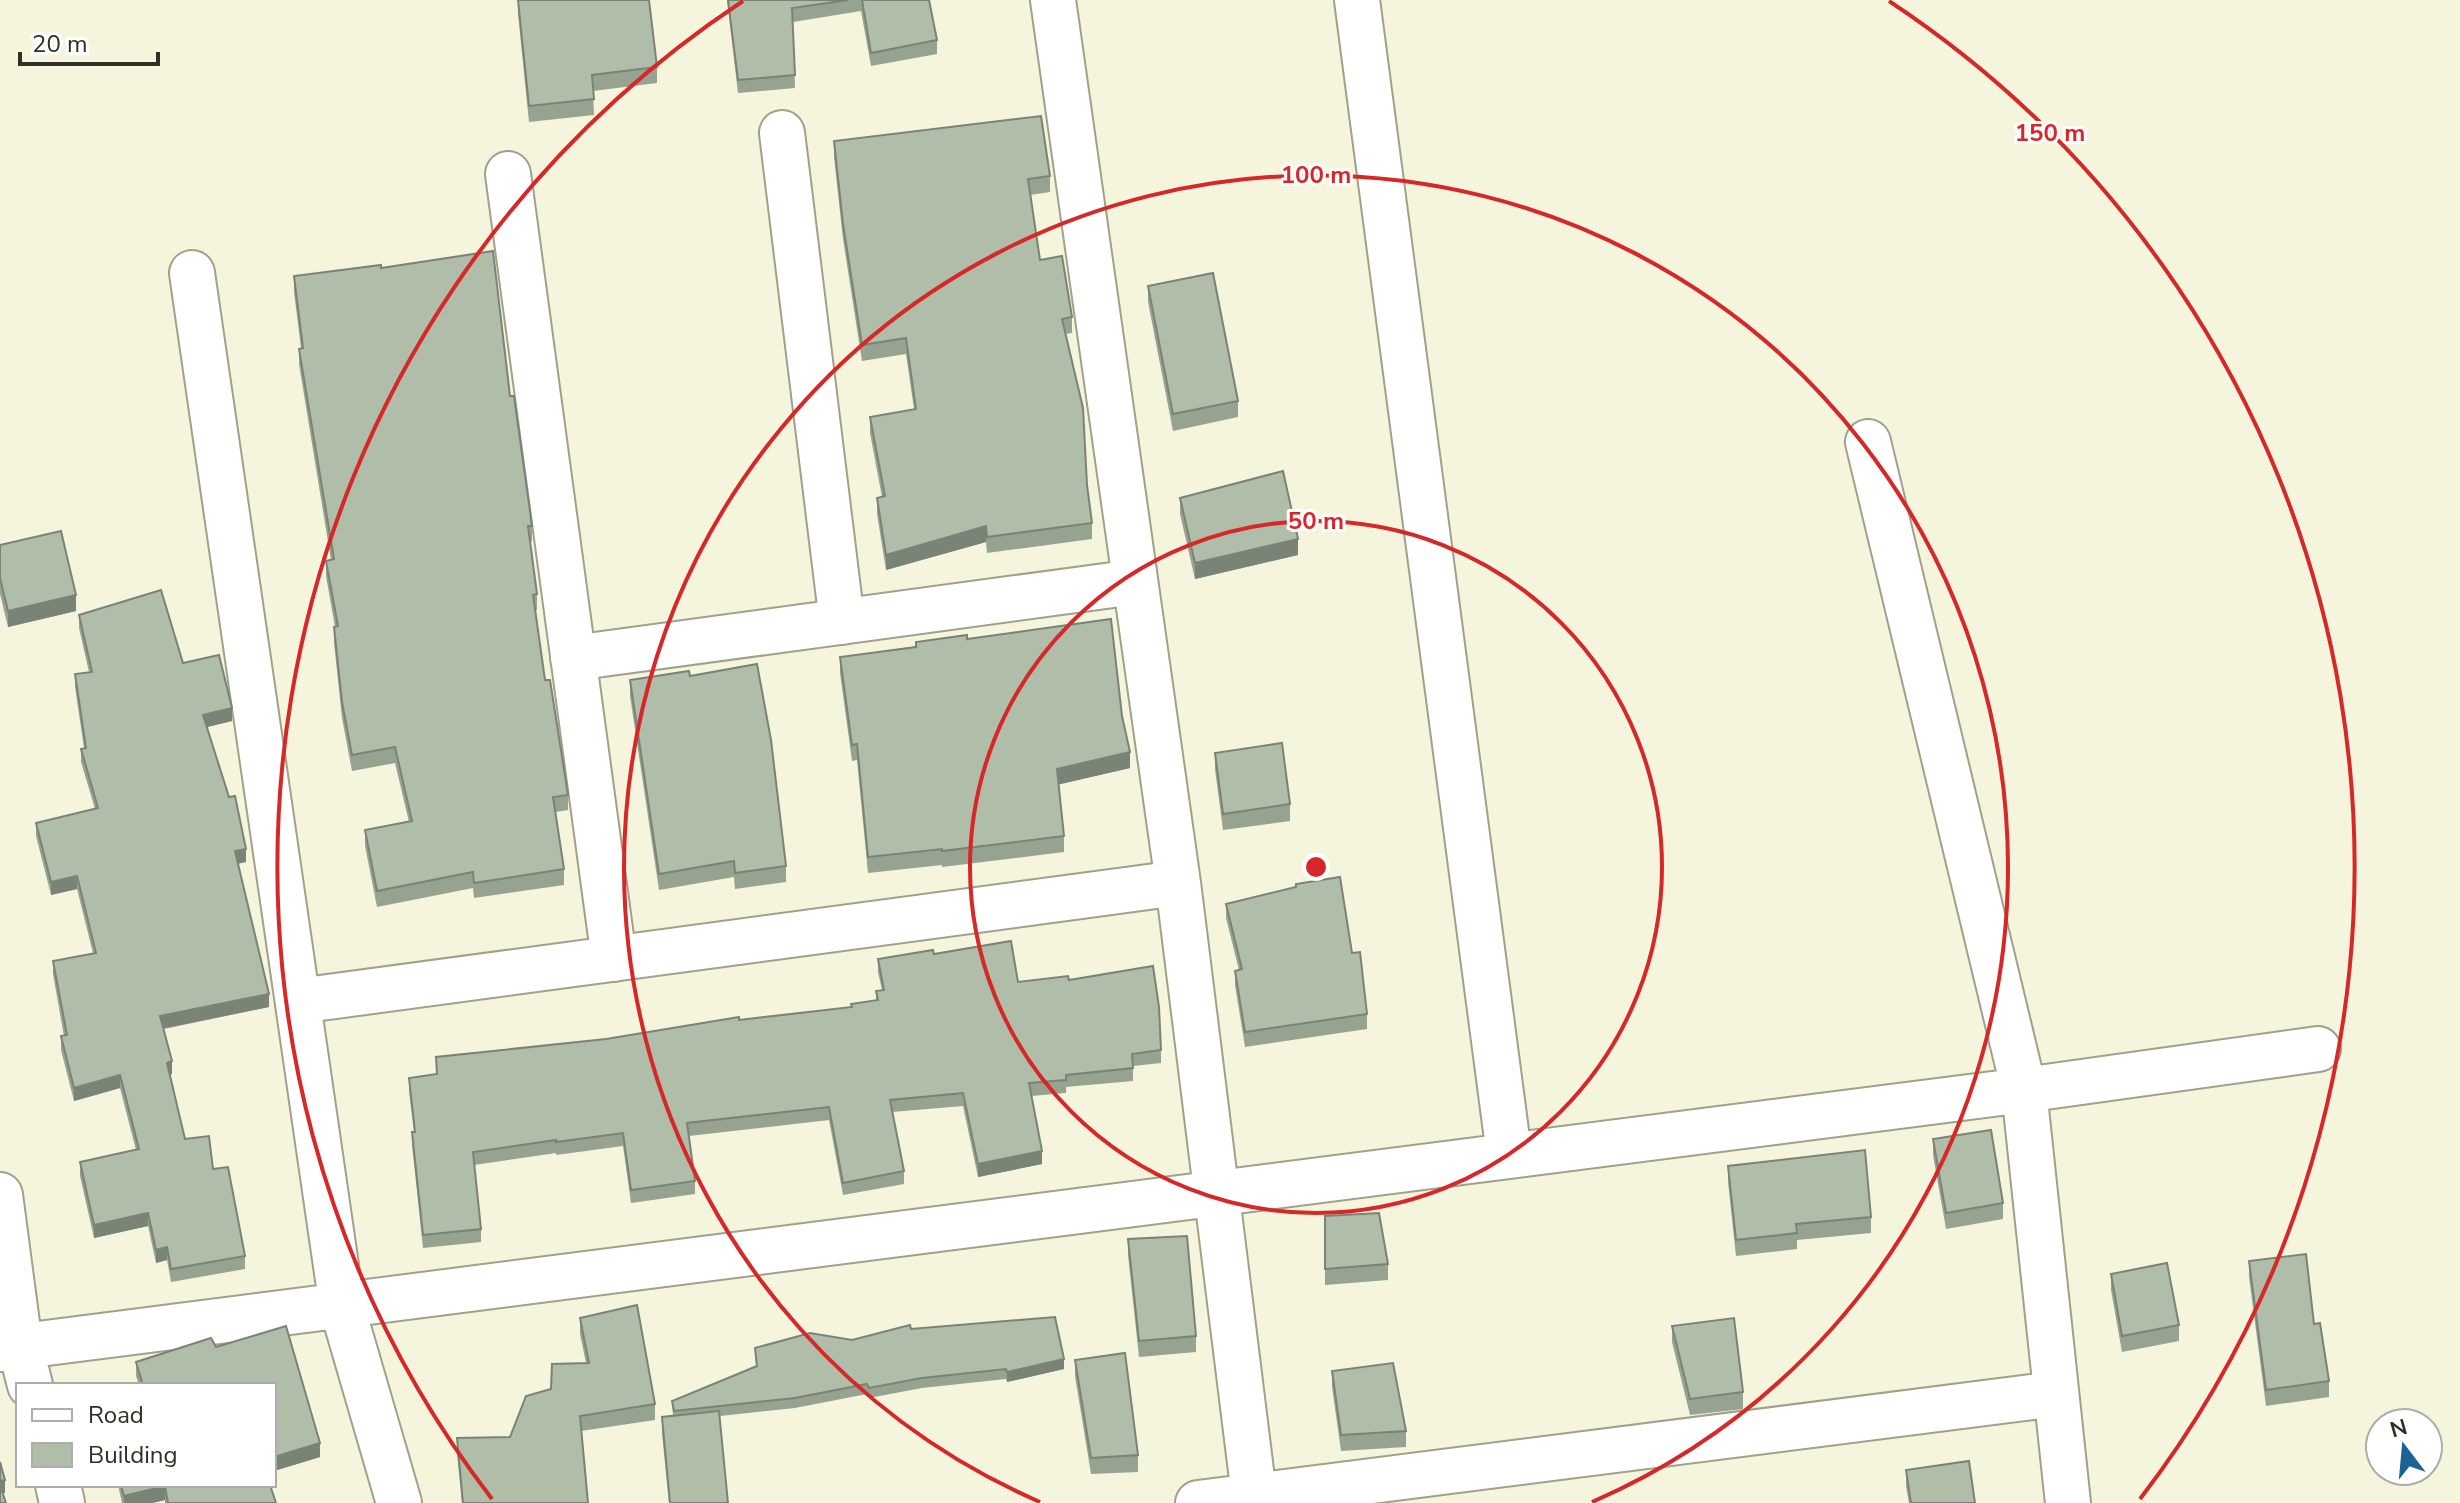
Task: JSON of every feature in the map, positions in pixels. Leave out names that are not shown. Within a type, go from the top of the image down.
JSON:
[{"type":"street","points":[[1053,0],[1178,883],[1254,1499]]},
{"type":"street","points":[[1357,0],[1509,1154]]},
{"type":"street","points":[[782,133],[842,622]]},
{"type":"street","points":[[508,174],[614,959]]},
{"type":"street","points":[[192,273],[342,1307],[399,1503]]},
{"type":"street","points":[[1868,442],[2024,1090],[2068,1503]]},
{"type":"street","points":[[573,658],[1135,582]]},
{"type":"street","points":[[298,1001],[1178,883]]},
{"type":"street","points":[[0,1195],[17,1360],[342,1307],[1509,1154],[2024,1090],[2318,1049]]},
{"type":"street","points":[[1198,1503],[1254,1499],[2056,1394]]},
{"type":"building","points":[[518,0],[649,0],[657,67],[592,75],[594,99],[529,106]]},
{"type":"building","points":[[728,0],[848,0],[792,8],[795,75],[738,80]]},
{"type":"building","points":[[862,0],[929,0],[937,40],[871,53]]},
{"type":"building","points":[[1041,116],[1050,176],[1028,179],[1040,260],[1062,256],[1072,317],[1062,319],[1083,408],[1092,523],[987,537],[986,526],[886,555],[877,498],[885,496],[870,417],[916,409],[906,338],[862,345],[834,141]]},
{"type":"building","points":[[493,251],[510,396],[514,396],[532,526],[528,526],[537,594],[533,595],[545,680],[550,680],[568,795],[553,797],[564,869],[474,883],[473,872],[377,891],[365,830],[412,821],[395,747],[352,755],[342,702],[334,627],[338,626],[326,561],[334,559],[299,349],[303,348],[294,276],[381,265],[381,268]]},
{"type":"building","points":[[1213,273],[1238,401],[1173,414],[1148,286]]},
{"type":"building","points":[[1283,471],[1298,539],[1195,563],[1180,498]]},
{"type":"building","points":[[61,531],[76,595],[8,611],[0,578],[0,545]]},
{"type":"building","points":[[161,590],[183,663],[219,655],[232,708],[203,715],[229,797],[235,796],[246,849],[235,851],[269,994],[160,1016],[172,1061],[167,1063],[185,1139],[209,1136],[213,1169],[228,1167],[245,1256],[171,1269],[167,1247],[156,1250],[148,1213],[94,1225],[80,1162],[139,1149],[120,1075],[74,1088],[61,1036],[67,1035],[53,961],[96,953],[77,876],[51,882],[36,823],[98,808],[81,749],[86,748],[75,674],[92,672],[79,615]]},
{"type":"building","points":[[1111,619],[1122,716],[1130,752],[1057,769],[1064,836],[868,857],[857,744],[852,745],[840,657],[916,647],[916,642],[967,635],[967,639]]},
{"type":"building","points":[[757,664],[771,740],[786,866],[735,873],[734,861],[659,874],[630,680],[689,671],[690,676]]},
{"type":"building","points":[[1282,743],[1290,804],[1223,814],[1215,753]]},
{"type":"building","points":[[1340,877],[1352,953],[1360,952],[1367,1014],[1245,1032],[1235,971],[1242,969],[1226,904],[1296,887],[1296,884]]},
{"type":"building","points":[[1011,941],[1018,982],[1068,976],[1069,980],[1153,966],[1161,1050],[1132,1054],[1133,1068],[1066,1075],[1066,1080],[1029,1083],[1042,1151],[978,1164],[963,1093],[890,1100],[904,1171],[843,1183],[829,1107],[687,1123],[695,1181],[631,1190],[623,1133],[556,1140],[473,1152],[481,1229],[423,1235],[409,1078],[437,1074],[436,1057],[606,1039],[739,1017],[739,1020],[852,1007],[851,1004],[878,1000],[876,991],[884,990],[878,959],[933,950],[934,954]]},
{"type":"building","points":[[1991,1130],[2003,1203],[1946,1213],[1933,1139]]},
{"type":"building","points":[[1865,1150],[1871,1217],[1796,1224],[1797,1233],[1736,1240],[1728,1166]]},
{"type":"building","points":[[1379,1213],[1388,1264],[1325,1269],[1325,1216]]},
{"type":"building","points":[[1187,1236],[1196,1336],[1139,1341],[1128,1239]]},
{"type":"building","points":[[2306,1254],[2314,1324],[2320,1323],[2329,1381],[2266,1390],[2249,1261]]},
{"type":"building","points":[[2167,1263],[2179,1325],[2122,1336],[2111,1274]]},
{"type":"building","points":[[637,1305],[655,1404],[580,1416],[588,1503],[463,1503],[457,1438],[510,1437],[526,1396],[551,1389],[552,1364],[589,1363],[580,1318]]},
{"type":"building","points":[[1055,1317],[1064,1359],[1007,1372],[1006,1369],[922,1378],[869,1388],[867,1384],[795,1398],[674,1411],[672,1401],[757,1366],[755,1348],[810,1333],[852,1340],[910,1325],[911,1329]]},
{"type":"building","points":[[1734,1318],[1743,1392],[1690,1399],[1672,1326]]},
{"type":"building","points":[[286,1326],[320,1443],[276,1456],[276,1383],[142,1383],[136,1362],[211,1338],[216,1347]]},
{"type":"building","points":[[1125,1353],[1138,1455],[1091,1458],[1075,1360]]},
{"type":"building","points":[[1393,1363],[1406,1431],[1341,1435],[1332,1371]]},
{"type":"building","points":[[719,1411],[728,1503],[670,1503],[662,1417]]},
{"type":"building","points":[[1969,1461],[1975,1503],[1911,1503],[1906,1470]]},
{"type":"building","points":[[0,1462],[5,1480],[0,1481]]},
{"type":"building","points":[[0,1485],[6,1503],[0,1503]]},
{"type":"building","points":[[122,1487],[161,1487],[124,1496]]},
{"type":"building","points":[[165,1487],[271,1487],[276,1503],[168,1503]]}]
